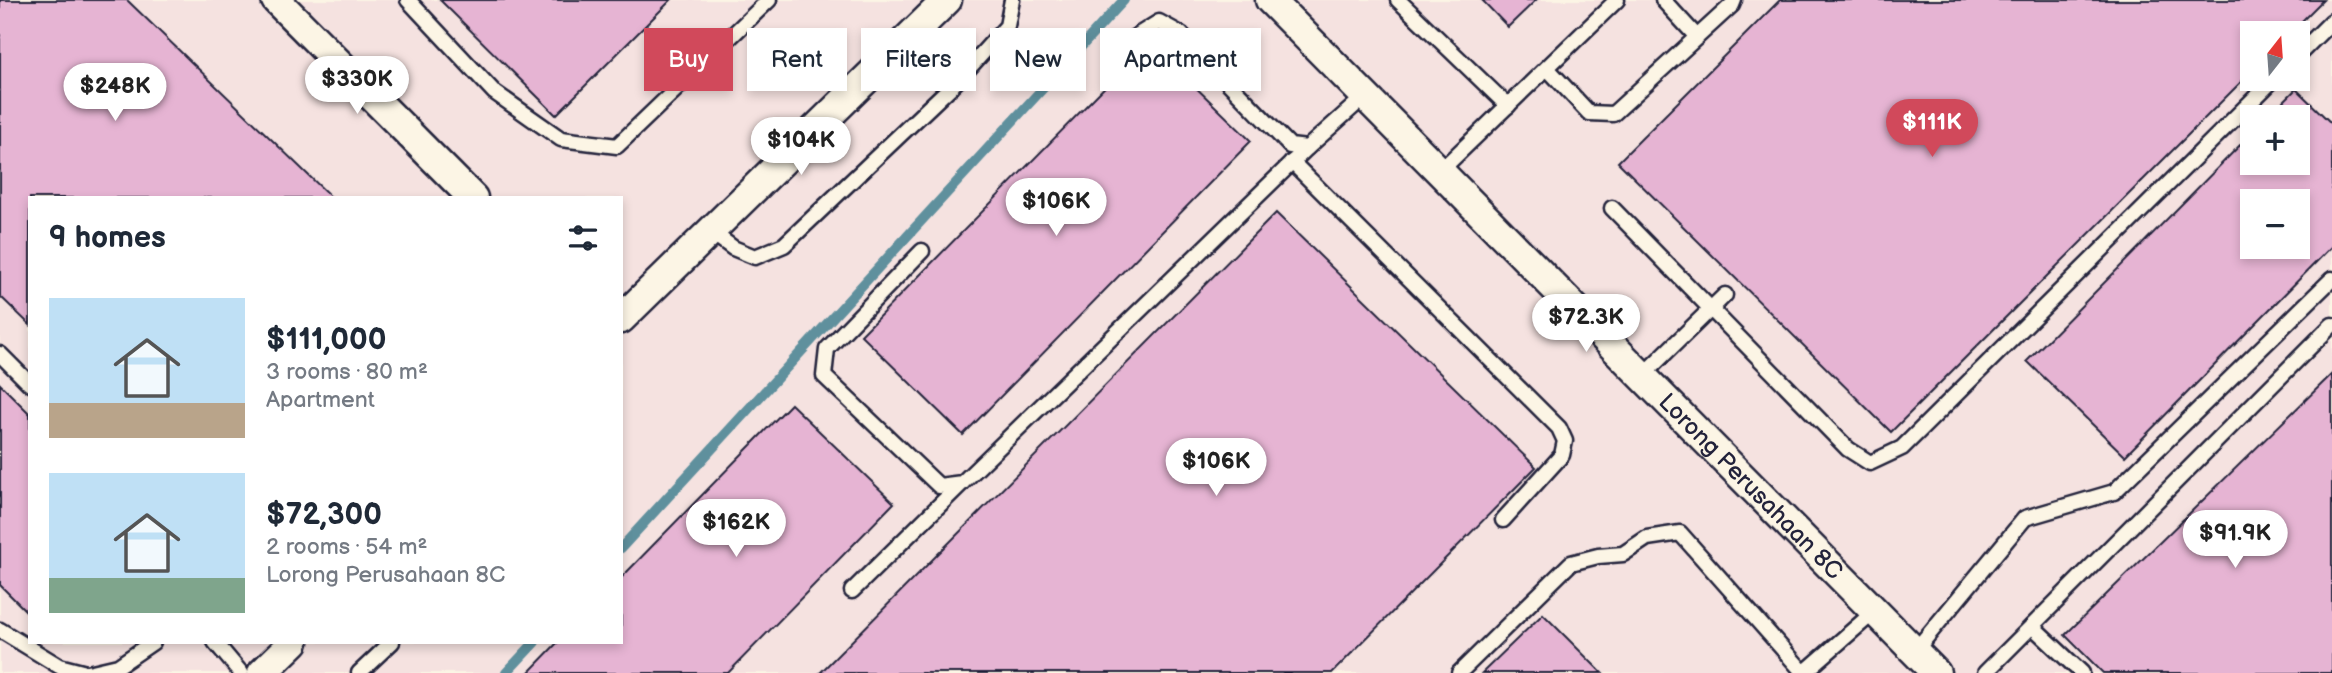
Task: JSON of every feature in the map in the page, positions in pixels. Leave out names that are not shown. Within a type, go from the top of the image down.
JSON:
[{"type":"street","points":[[276,0],[471,196]]},
{"type":"street","points":[[623,317],[947,0]]},
{"type":"street","name":"Lorong Perusahaan 8C","points":[[1276,2],[1364,96],[1936,673]]},
{"type":"street","points":[[262,673],[291,644]]},
{"type":"lane","points":[[408,0],[494,92],[561,139],[617,146],[769,0]]},
{"type":"lane","points":[[710,232],[733,248],[755,257],[784,246],[958,80],[1007,26],[1012,0]]},
{"type":"lane","points":[[1398,0],[1508,106]]},
{"type":"lane","points":[[1440,172],[1617,0]]},
{"type":"lane","points":[[1663,0],[1697,37]]},
{"type":"lane","points":[[1547,68],[1589,113],[1613,114],[1732,5],[1734,0]]},
{"type":"lane","points":[[2310,43],[2332,21]]},
{"type":"lane","points":[[1149,28],[1159,22],[1170,28]]},
{"type":"lane","points":[[1236,91],[1290,146],[1307,148]]},
{"type":"lane","points":[[1612,208],[1848,449],[1870,463],[1902,448],[2262,91]]},
{"type":"lane","points":[[852,592],[1292,162],[1364,96]]},
{"type":"lane","points":[[1292,162],[1559,428],[1565,441],[1562,455],[1503,520]]},
{"type":"lane","points":[[922,251],[827,349],[824,376],[939,486],[962,482]]},
{"type":"lane","points":[[1915,651],[2025,518],[2114,492],[2332,279]]},
{"type":"lane","points":[[1642,376],[1725,295]]},
{"type":"lane","points":[[1986,673],[2332,325]]},
{"type":"lane","points":[[0,354],[28,382]]},
{"type":"lane","points":[[1459,673],[1571,563],[1598,556],[1623,554],[1647,538],[1680,533],[1804,673],[1875,611]]},
{"type":"lane","points":[[2032,626],[2082,673]]},
{"type":"lane","points":[[0,630],[59,666],[87,673],[118,666],[150,644]]},
{"type":"lane","points":[[217,644],[241,673]]},
{"type":"lane","points":[[359,673],[390,644]]},
{"type":"shaded area","points":[[0,0],[2332,0],[2332,673],[0,673]]},
{"type":"building","points":[[0,0],[127,0],[330,196],[28,196],[28,323],[0,296]]},
{"type":"building","points":[[440,0],[671,0],[556,115]]},
{"type":"building","points":[[1482,0],[1536,0],[1508,27]]},
{"type":"building","points":[[1780,0],[2323,0],[2302,21],[2240,21],[2240,83],[1891,432],[1618,162]]},
{"type":"building","points":[[1101,91],[1199,91],[1251,141],[963,435],[861,335]]},
{"type":"building","points":[[2294,91],[2298,91],[2332,124],[2332,246],[2125,456],[2027,361],[2240,145],[2240,175],[2310,175],[2310,105],[2280,105]]},
{"type":"building","points":[[1276,213],[1536,467],[1332,673],[820,673]]},
{"type":"building","points":[[2332,374],[2332,673],[2103,673],[2065,635]]},
{"type":"building","points":[[0,384],[28,412],[28,613],[0,585]]},
{"type":"building","points":[[791,404],[894,503],[728,673],[528,673],[556,644],[623,644],[623,576]]},
{"type":"building","points":[[1543,614],[1602,673],[1482,673]]},
{"type":"waterway","points":[[623,546],[1124,0]]},
{"type":"waterway","points":[[506,673],[533,644]]}]
